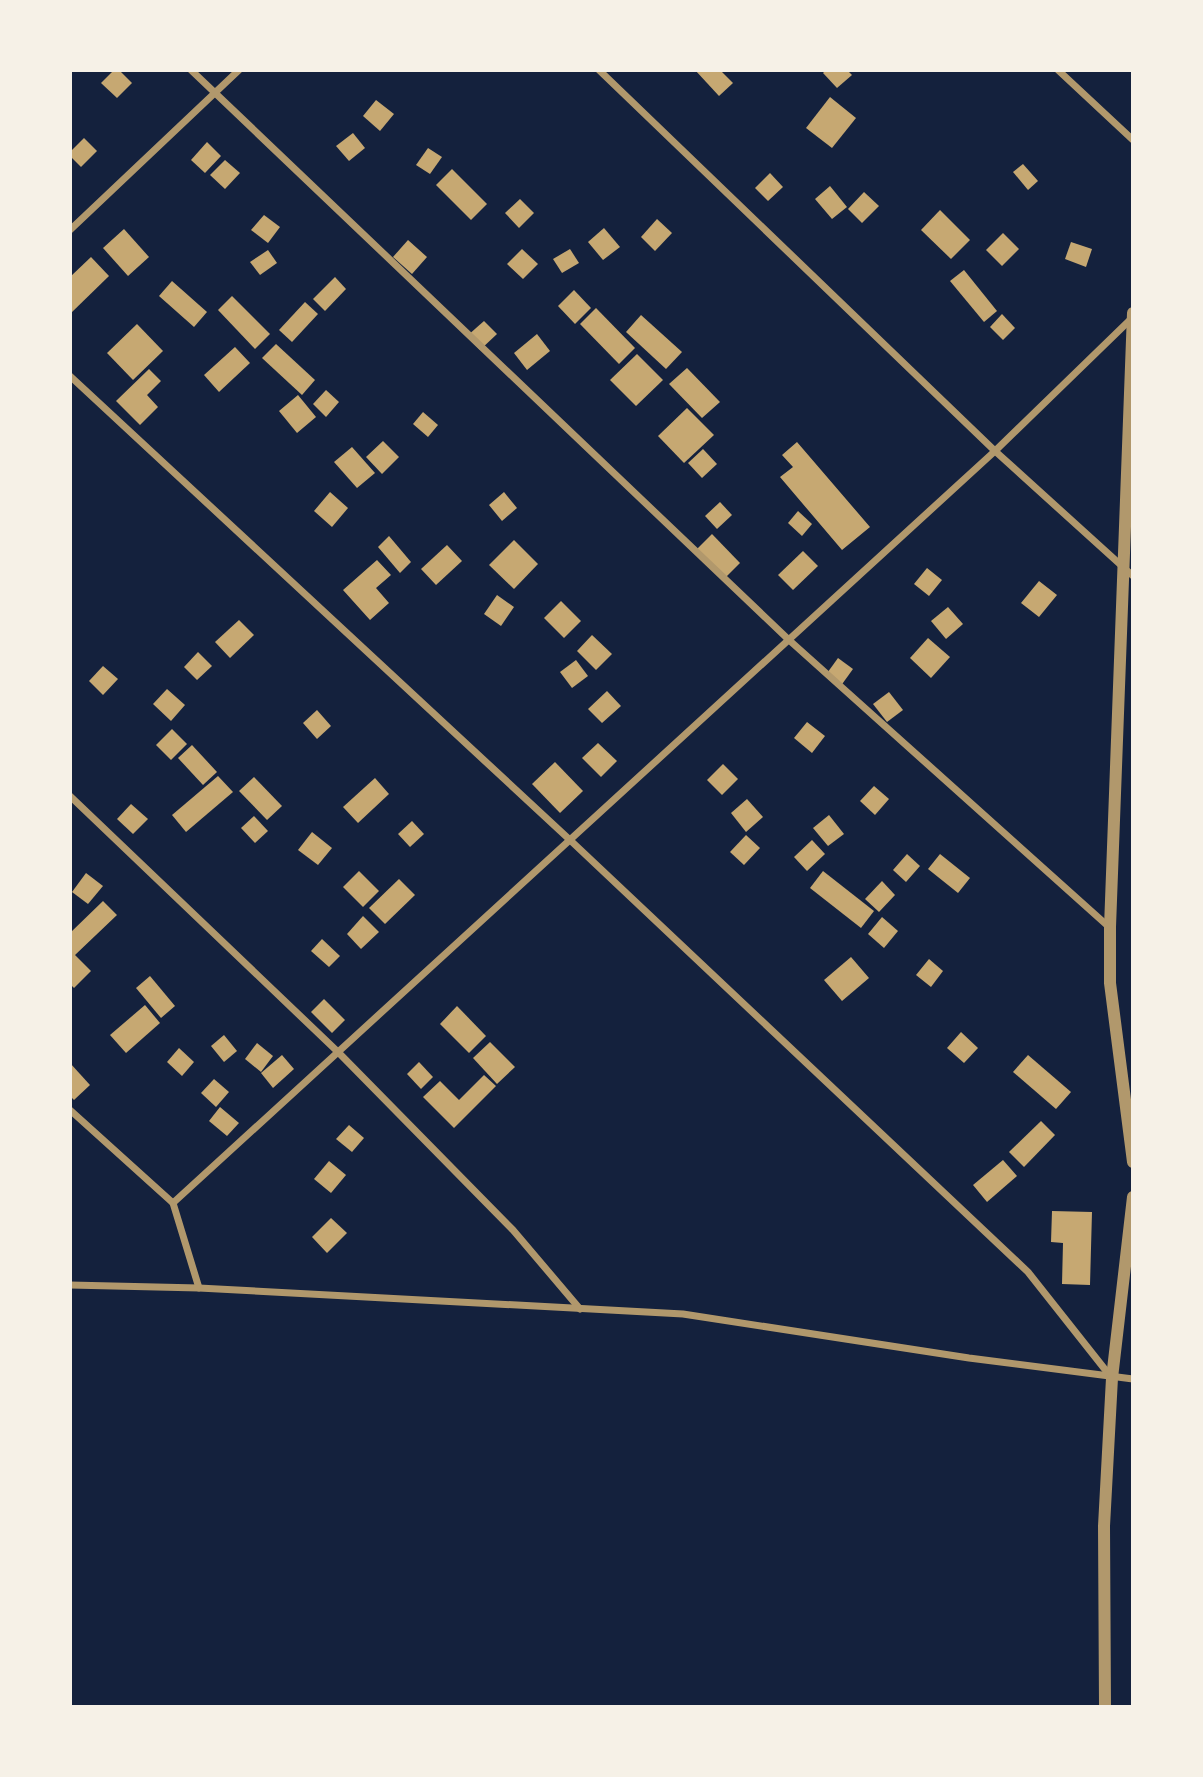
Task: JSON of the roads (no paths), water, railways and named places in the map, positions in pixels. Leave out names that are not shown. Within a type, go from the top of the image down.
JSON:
[{"type":"street","points":[[191,70],[789,640],[1110,927]]},
{"type":"street","points":[[70,230],[239,70]]},
{"type":"street","points":[[598,70],[995,451],[1129,572]]},
{"type":"street","points":[[1058,70],[1133,140]]},
{"type":"street","points":[[173,1203],[995,451],[1133,316]]},
{"type":"street","points":[[1133,316],[1129,572],[1110,927],[1110,983],[1133,1162]]},
{"type":"street","points":[[70,376],[570,840],[1028,1272],[1112,1378]]},
{"type":"street","points":[[70,796],[338,1052],[513,1230],[580,1309]]},
{"type":"street","points":[[1123,1081],[1133,1108]]},
{"type":"street","points":[[70,1110],[173,1203],[200,1288]]},
{"type":"street","points":[[1105,1707],[1104,1526],[1112,1378],[1133,1197]]},
{"type":"street","points":[[70,1285],[200,1288],[683,1314],[1133,1379]]}]
